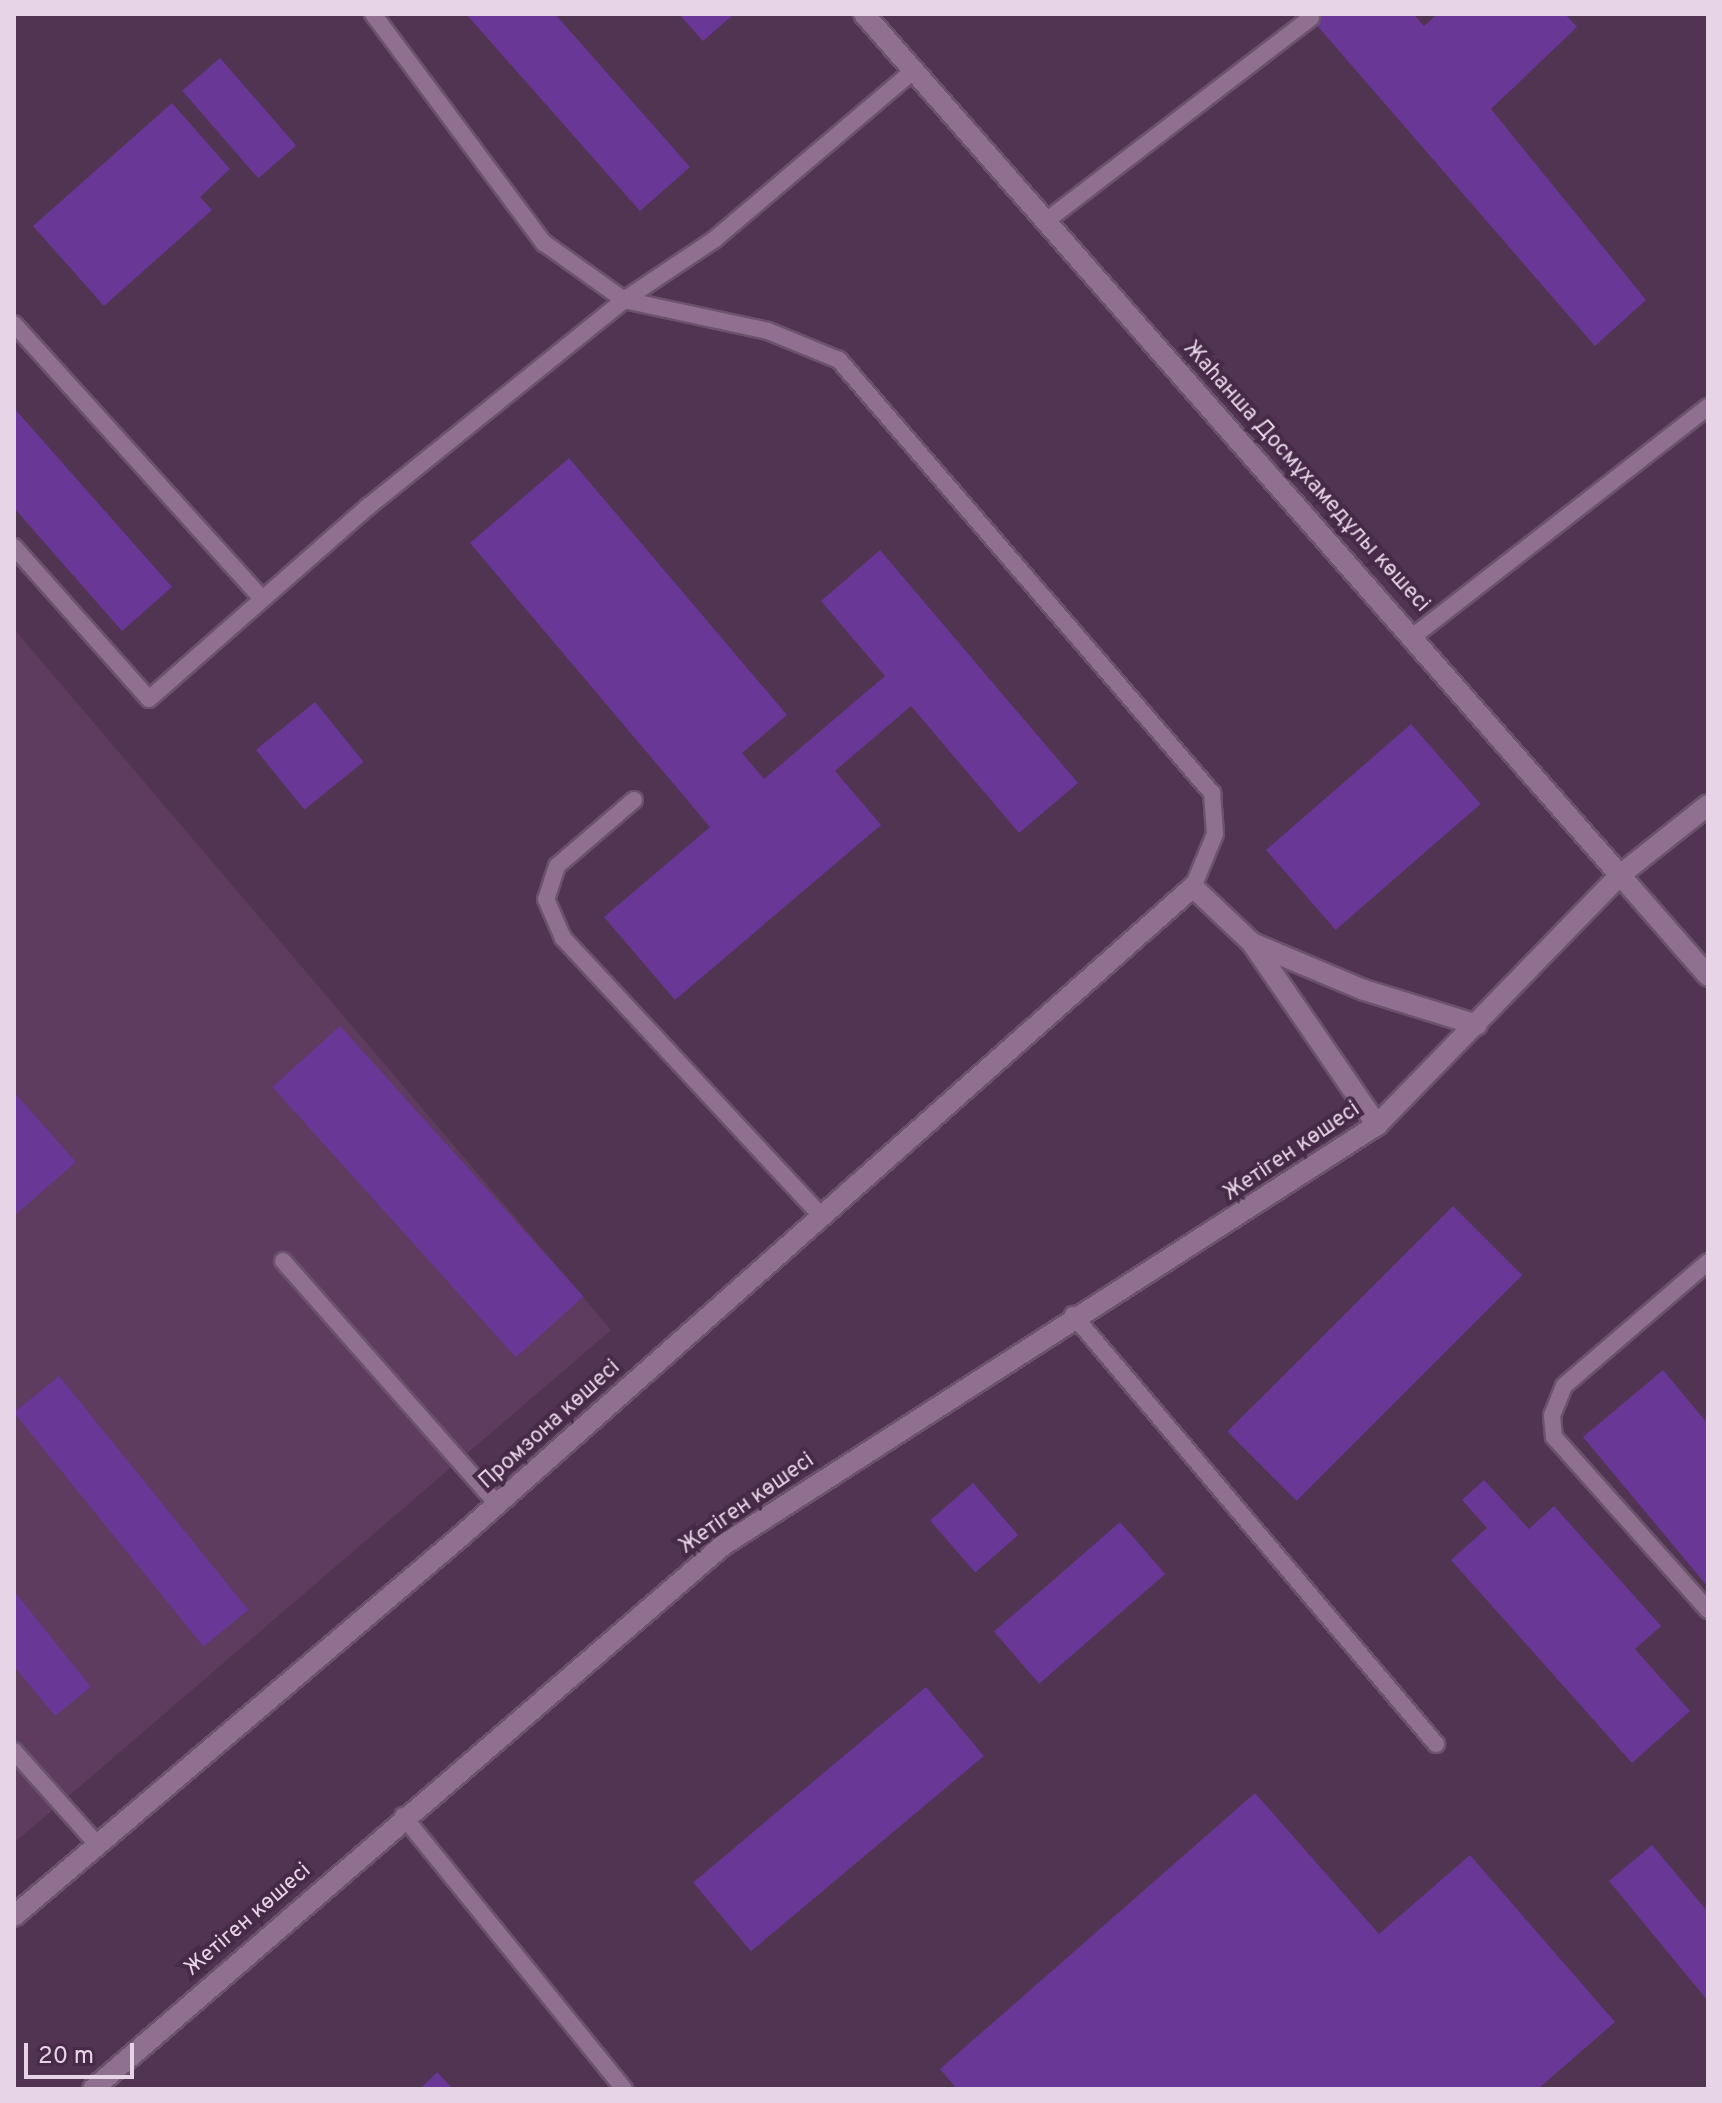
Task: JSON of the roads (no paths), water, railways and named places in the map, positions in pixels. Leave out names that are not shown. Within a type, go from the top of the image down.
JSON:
[{"type":"street","name":"Жаһанша Досмұхамедұлы көшесі","points":[[864,14],[912,72],[1415,635],[1708,976]]},
{"type":"street","name":"Жетіген көшесі","points":[[93,2089],[403,1816],[722,1546],[1073,1315],[1284,1190],[1377,1125],[1620,875],[1708,805]]},
{"type":"street","points":[[1193,887],[1252,943],[1377,1125]]},
{"type":"street","name":"Промзона көшесі","points":[[14,1916],[497,1504],[1193,887]]},
{"type":"street","points":[[1252,943],[1364,990],[1477,1025]]},
{"type":"lane","points":[[373,14],[544,243],[624,300],[768,331],[839,360],[1212,793],[1215,834],[1193,887]]},
{"type":"lane","points":[[1046,221],[1311,18]]},
{"type":"lane","points":[[14,547],[149,699],[261,597],[624,300],[715,239],[912,72]]},
{"type":"lane","points":[[14,324],[261,597]]},
{"type":"lane","points":[[1415,635],[1708,407]]},
{"type":"lane","points":[[634,800],[557,866],[546,899],[563,938],[821,1216]]},
{"type":"lane","points":[[283,1261],[497,1504]]},
{"type":"lane","points":[[1708,1262],[1564,1386],[1552,1415],[1554,1437],[1708,1610]]},
{"type":"lane","points":[[1073,1315],[1436,1744]]},
{"type":"lane","points":[[14,1751],[97,1844]]},
{"type":"lane","points":[[403,1816],[624,2089]]}]
